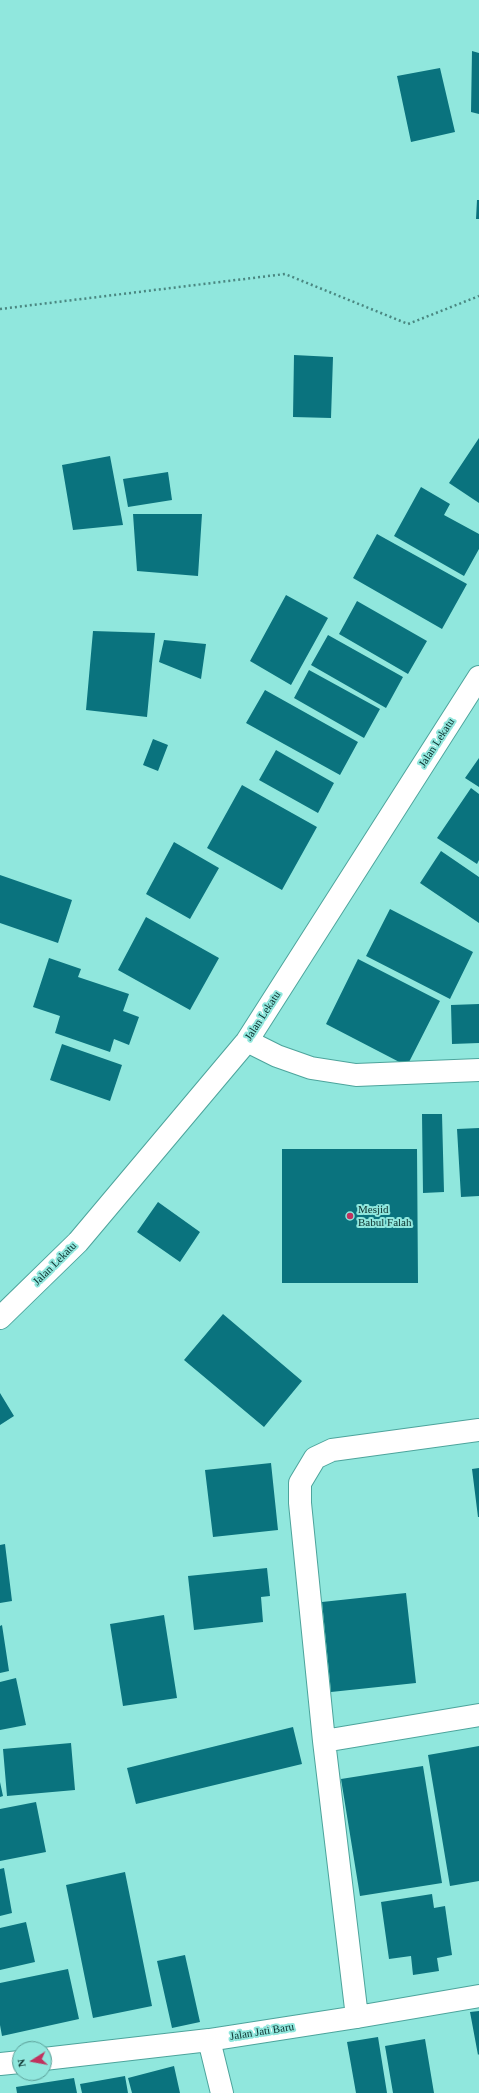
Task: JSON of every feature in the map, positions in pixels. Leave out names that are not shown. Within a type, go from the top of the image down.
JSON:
[{"type":"street","name":"Jalan Lekatu","points":[[0,1318],[78,1242],[247,1041],[479,677]]},
{"type":"street","points":[[247,1041],[277,1056],[311,1068],[356,1075],[479,1070]]},
{"type":"street","points":[[357,2017],[324,1741],[300,1503],[300,1483],[306,1470],[315,1458],[332,1450],[479,1430]]},
{"type":"street","points":[[324,1741],[479,1715]]},
{"type":"street","name":"Jalan Jati Baru","points":[[52,2058],[209,2040],[479,1996]]},
{"type":"street","points":[[209,2040],[222,2093]]},
{"type":"street","points":[[0,2064],[12,2063]]},
{"type":"path","points":[[0,308],[285,274],[408,324],[479,296]]},
{"type":"building","points":[[472,51],[479,53],[479,114],[471,112]]},
{"type":"building","points":[[440,68],[455,132],[411,142],[397,76]]},
{"type":"building","points":[[477,200],[479,200],[479,219],[476,219]]},
{"type":"building","points":[[294,355],[333,357],[331,418],[293,417]]},
{"type":"building","points":[[479,438],[479,503],[449,483]]},
{"type":"building","points":[[110,456],[123,525],[73,530],[62,465]]},
{"type":"building","points":[[168,472],[172,500],[128,507],[123,479]]},
{"type":"building","points":[[421,487],[450,504],[444,515],[479,534],[479,549],[464,576],[394,536]]},
{"type":"building","points":[[133,514],[202,514],[198,576],[137,571]]},
{"type":"building","points":[[377,534],[467,584],[442,629],[353,578]]},
{"type":"building","points":[[286,595],[328,618],[291,685],[250,661]]},
{"type":"building","points":[[357,601],[427,641],[408,674],[339,634]]},
{"type":"building","points":[[93,631],[155,633],[147,717],[86,710]]},
{"type":"building","points":[[328,635],[403,677],[386,708],[311,665]]},
{"type":"building","points":[[164,640],[206,644],[201,679],[159,662]]},
{"type":"building","points":[[309,670],[380,709],[364,738],[294,698]]},
{"type":"building","points":[[265,690],[358,742],[340,775],[246,723]]},
{"type":"building","points":[[153,739],[168,745],[158,771],[143,765]]},
{"type":"building","points":[[276,750],[334,783],[318,813],[259,780]]},
{"type":"building","points":[[479,758],[479,787],[465,778]]},
{"type":"building","points":[[242,785],[317,827],[282,890],[207,848]]},
{"type":"building","points":[[471,788],[479,794],[479,860],[477,864],[437,838]]},
{"type":"building","points":[[174,842],[219,868],[190,919],[146,894]]},
{"type":"building","points":[[441,851],[479,877],[479,923],[420,883]]},
{"type":"building","points":[[0,875],[72,900],[58,943],[0,923]]},
{"type":"building","points":[[390,909],[473,952],[450,999],[366,956]]},
{"type":"building","points":[[146,917],[219,958],[190,1010],[118,970]]},
{"type":"building","points":[[49,958],[81,969],[78,977],[129,994],[123,1011],[139,1017],[129,1045],[114,1039],[110,1052],[55,1033],[60,1016],[33,1007]]},
{"type":"building","points":[[358,959],[440,1001],[407,1066],[326,1024]]},
{"type":"building","points":[[479,1004],[479,1043],[452,1044],[451,1005]]},
{"type":"building","points":[[62,1044],[122,1065],[110,1101],[50,1080]]},
{"type":"building","points":[[422,1114],[442,1114],[444,1192],[423,1193]]},
{"type":"building","points":[[479,1128],[479,1196],[461,1197],[457,1129]]},
{"type":"building","name":"Mesjid Babul Falah","points":[[282,1149],[417,1149],[418,1283],[282,1283]]},
{"type":"building","points":[[158,1202],[200,1232],[180,1262],[137,1232]]},
{"type":"building","points":[[223,1314],[302,1381],[264,1427],[184,1360]]},
{"type":"building","points":[[0,1393],[14,1416],[0,1425]]},
{"type":"building","points":[[271,1463],[278,1530],[213,1537],[205,1470]]},
{"type":"building","points":[[479,1468],[479,1517],[478,1517],[472,1469]]},
{"type":"building","points":[[5,1544],[12,1601],[0,1603],[0,1545]]},
{"type":"building","points":[[267,1568],[270,1596],[261,1597],[263,1622],[194,1630],[188,1576]]},
{"type":"building","points":[[406,1593],[416,1683],[331,1692],[322,1602]]},
{"type":"building","points":[[164,1615],[177,1698],[123,1706],[110,1624]]},
{"type":"building","points":[[2,1625],[9,1671],[0,1673],[0,1626]]},
{"type":"building","points":[[16,1678],[26,1725],[0,1730],[0,1682]]},
{"type":"building","points":[[293,1727],[302,1764],[136,1804],[127,1768]]},
{"type":"building","points":[[71,1743],[75,1790],[7,1796],[3,1749]]},
{"type":"building","points":[[479,1746],[479,1881],[450,1886],[428,1755]]},
{"type":"building","points":[[423,1766],[442,1883],[360,1896],[341,1779]]},
{"type":"building","points":[[0,1782],[3,1796],[0,1797]]},
{"type":"building","points":[[36,1802],[46,1852],[0,1861],[0,1809]]},
{"type":"building","points":[[4,1868],[12,1913],[0,1916],[0,1869]]},
{"type":"building","points":[[125,1872],[152,2006],[93,2018],[66,1885]]},
{"type":"building","points":[[432,1894],[434,1908],[445,1906],[452,1955],[437,1958],[439,1971],[413,1975],[411,1956],[389,1959],[381,1902]]},
{"type":"building","points":[[26,1922],[35,1962],[0,1970],[0,1928]]},
{"type":"building","points":[[185,1955],[200,2022],[172,2028],[157,1961]]},
{"type":"building","points":[[68,1969],[79,2019],[2,2036],[0,2025],[0,1983]]},
{"type":"building","points":[[479,2011],[479,2054],[478,2055],[470,2012]]},
{"type":"building","points":[[378,2037],[387,2093],[356,2093],[347,2042]]},
{"type":"building","points":[[425,2039],[434,2093],[393,2093],[385,2046]]},
{"type":"building","points":[[174,2066],[180,2093],[132,2093],[128,2078]]},
{"type":"building","points":[[125,2076],[128,2093],[82,2093],[80,2084]]},
{"type":"building","points":[[74,2078],[77,2093],[17,2093],[16,2087]]},
{"type":"place","name":"Mesjid Babul Falah","points":[[350,1216]]}]
